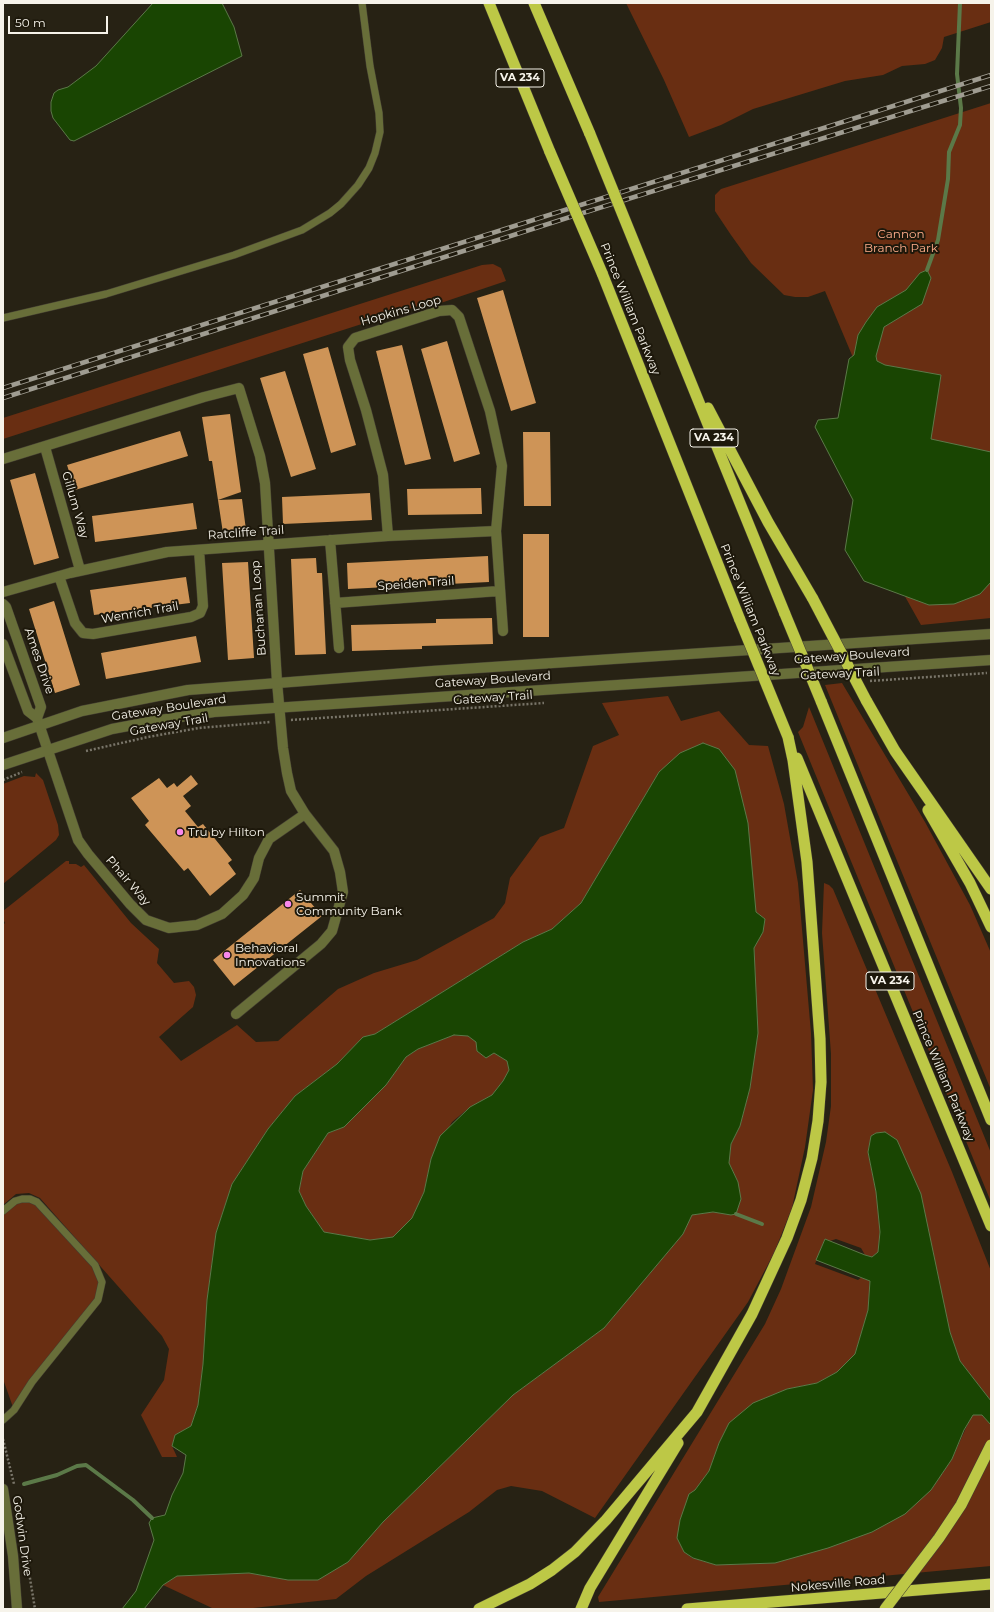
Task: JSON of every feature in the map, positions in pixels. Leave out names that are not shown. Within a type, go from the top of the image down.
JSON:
[{"type":"highway","name":"Prince William Parkway","points":[[489,3],[550,152],[602,273],[788,737],[991,1226]]},
{"type":"highway","name":"VA 234","points":[[534,3],[590,134],[678,349],[991,1120]]},
{"type":"highway","points":[[678,349],[768,522],[813,599],[866,700],[970,883],[991,927]]},
{"type":"highway","points":[[581,1609],[590,1588],[697,1412],[752,1314],[787,1238],[801,1200],[812,1158],[818,1121],[821,1082],[820,1039],[807,862],[793,760],[788,737]]},
{"type":"highway","points":[[895,751],[991,889]]},
{"type":"highway","points":[[479,1609],[530,1584],[552,1570],[575,1552],[606,1520],[697,1412]]},
{"type":"highway","points":[[885,1609],[939,1538],[961,1505],[991,1445]]},
{"type":"highway","name":"Nokesville Road","points":[[687,1609],[991,1584]]},
{"type":"street","name":"Hopkins Loop","points":[[388,536],[383,475],[366,410],[350,360],[348,347],[355,338],[439,311],[452,310],[459,317],[483,389],[502,466],[496,531]]},
{"type":"street","name":"Buchanan Loop","points":[[3,459],[204,397],[239,388],[260,456],[265,483],[277,682],[283,748],[291,791],[305,814],[334,851],[340,872],[343,892],[338,915],[332,931],[321,944],[236,1014]]},
{"type":"street","name":"Gillum Way","points":[[45,447],[80,570]]},
{"type":"street","name":"Ratcliffe Trail","points":[[3,592],[80,570],[167,552],[388,536],[496,531]]},
{"type":"street","points":[[496,531],[499,591],[503,630]]},
{"type":"street","points":[[330,540],[339,648]]},
{"type":"street","name":"Wenrich Trail","points":[[59,576],[75,623],[83,633],[93,634],[192,617],[200,613],[203,606],[199,550]]},
{"type":"street","name":"Speiden Trail","points":[[335,603],[499,591]]},
{"type":"street","name":"Ames Drive","points":[[3,604],[6,607],[41,706],[38,721]]},
{"type":"street","name":"Gateway Boulevard","points":[[3,738],[38,721],[142,698],[188,690],[277,682],[991,634]]},
{"type":"street","points":[[3,644],[28,711],[38,721],[49,749]]},
{"type":"street","name":"Gateway Boulevard","points":[[3,765],[112,729],[214,712],[991,660]]},
{"type":"street","name":"Phair Way","points":[[49,749],[78,840],[130,904],[146,920],[169,928],[197,925],[222,914],[243,894],[254,878],[259,858],[269,839],[305,814]]},
{"type":"street","name":"Godwin Drive","points":[[3,1489],[14,1561],[17,1609]]},
{"type":"lane","points":[[3,318],[106,294],[234,255],[302,230],[330,214],[354,191],[369,168],[376,153],[380,132],[379,113],[370,66],[362,3]]},
{"type":"lane","points":[[3,1211],[15,1201],[22,1199],[30,1199],[37,1202],[95,1265],[102,1282],[98,1300],[32,1382],[14,1410],[3,1420]]},
{"type":"path","name":"Gateway Trail","points":[[866,681],[991,673]]},
{"type":"path","name":"Gateway Trail","points":[[83,752],[148,737],[198,728],[551,702]]},
{"type":"path","points":[[3,780],[28,770]]},
{"type":"green space","points":[[626,3],[991,3],[991,22],[944,37],[942,48],[935,60],[925,64],[902,66],[883,75],[845,81],[753,109],[721,125],[689,137],[664,80]]},
{"type":"green space","name":"Cannon Branch Park","points":[[991,103],[991,618],[921,625],[898,584],[915,505],[825,291],[808,297],[784,295],[751,263],[731,235],[715,211],[715,195],[721,189]]},
{"type":"green space","points":[[493,264],[501,268],[506,281],[420,310],[418,306],[3,439],[3,418],[482,265]]},
{"type":"green space","points":[[842,683],[925,822],[970,905],[991,953],[991,1090],[825,685]]},
{"type":"green space","points":[[668,696],[681,721],[719,711],[749,745],[768,746],[784,804],[798,883],[811,1033],[813,1090],[805,1147],[792,1208],[774,1253],[748,1302],[595,1518],[542,1491],[511,1486],[497,1490],[469,1512],[366,1576],[336,1599],[244,1609],[212,1608],[163,1585],[177,1576],[249,1573],[288,1580],[348,1562],[383,1522],[513,1395],[604,1328],[683,1234],[692,1215],[713,1212],[731,1215],[738,1182],[729,1163],[731,1144],[740,1126],[750,1088],[758,1033],[754,947],[763,932],[765,919],[756,913],[753,889],[659,772],[581,903],[552,929],[523,942],[375,1034],[363,1037],[337,1064],[295,1096],[268,1129],[232,1184],[216,1233],[207,1300],[203,1364],[198,1405],[191,1426],[175,1435],[172,1446],[177,1457],[162,1457],[141,1415],[164,1380],[169,1349],[162,1336],[40,1198],[29,1193],[16,1194],[3,1205],[3,925],[5,923],[3,919],[3,911],[66,861],[69,861],[69,864],[76,864],[81,867],[84,865],[131,923],[159,949],[157,963],[174,983],[189,981],[194,987],[196,995],[193,1007],[159,1037],[181,1061],[237,1025],[256,1042],[278,1041],[338,989],[374,973],[417,960],[494,918],[505,903],[510,878],[540,837],[564,828],[593,746],[619,735],[602,703]]},
{"type":"green space","points":[[809,707],[991,1153],[991,1202],[798,732],[803,727]]},
{"type":"green space","points":[[36,773],[43,780],[58,825],[59,835],[56,840],[3,884],[3,784],[24,776],[35,777]]},
{"type":"green space","points":[[824,883],[833,889],[952,1172],[991,1271],[991,1401],[960,1361],[950,1332],[936,1274],[876,1133],[871,1136],[868,1152],[876,1192],[880,1232],[878,1252],[872,1257],[865,1255],[861,1248],[836,1239],[830,1241],[825,1239],[815,1264],[858,1280],[862,1277],[870,1281],[868,1310],[855,1354],[837,1372],[817,1383],[787,1389],[719,1443],[709,1471],[695,1490],[684,1552],[692,1558],[716,1565],[775,1563],[931,1490],[952,1459],[970,1419],[976,1414],[982,1415],[991,1425],[991,1566],[599,1602],[598,1597],[765,1324],[781,1289],[811,1207],[826,1142],[831,1106],[831,1054],[822,933]]},
{"type":"green space","points":[[454,1035],[468,1036],[507,1061],[509,1070],[503,1081],[492,1095],[470,1107],[452,1122],[431,1159],[424,1192],[412,1218],[393,1237],[370,1240],[324,1232],[306,1206],[299,1191],[303,1171],[328,1133],[344,1127],[386,1085],[406,1057],[418,1049]]},
{"type":"green space","points":[[30,1199],[95,1265],[102,1290],[14,1410],[3,1379],[3,1211],[15,1201]]},
{"type":"shaded area","points":[[153,3],[222,3],[234,27],[242,56],[74,141],[70,140],[53,118],[51,102],[54,93],[68,87],[96,66]]},
{"type":"shaded area","points":[[927,270],[931,278],[922,304],[884,327],[876,356],[877,361],[885,365],[941,375],[931,439],[991,452],[991,582],[980,594],[954,604],[929,605],[864,581],[845,550],[853,500],[815,427],[818,420],[838,418],[849,359],[854,355],[858,335],[866,322],[877,307],[906,290],[920,273]]},
{"type":"shaded area","points":[[703,743],[719,749],[735,770],[748,823],[756,912],[765,919],[763,932],[754,948],[758,1033],[750,1088],[740,1126],[731,1144],[729,1163],[738,1182],[741,1199],[736,1214],[731,1215],[713,1212],[692,1215],[683,1234],[604,1328],[513,1395],[383,1522],[348,1562],[318,1580],[288,1580],[249,1573],[177,1576],[163,1585],[144,1609],[122,1609],[136,1591],[154,1540],[149,1523],[152,1518],[165,1515],[172,1495],[183,1473],[186,1455],[172,1446],[175,1435],[191,1426],[198,1405],[203,1364],[207,1300],[216,1233],[232,1184],[268,1129],[295,1096],[337,1064],[363,1037],[375,1034],[523,942],[552,929],[581,903],[659,772],[680,753]],"holes":[[[454,1035],[468,1036],[476,1042],[477,1051],[486,1058],[494,1053],[507,1061],[509,1070],[503,1081],[492,1095],[470,1107],[440,1136],[431,1159],[424,1192],[412,1218],[393,1237],[370,1240],[324,1232],[306,1206],[299,1191],[303,1171],[328,1133],[344,1127],[386,1085],[406,1057],[418,1049]]]},
{"type":"shaded area","points":[[885,1132],[897,1140],[921,1194],[950,1332],[960,1361],[991,1401],[991,1425],[982,1415],[973,1415],[964,1430],[952,1459],[931,1490],[905,1514],[872,1532],[828,1548],[775,1563],[716,1565],[693,1558],[684,1552],[677,1538],[680,1520],[689,1494],[695,1490],[709,1471],[719,1443],[729,1423],[753,1403],[787,1389],[817,1383],[837,1372],[855,1354],[868,1310],[870,1281],[816,1260],[825,1239],[872,1257],[878,1252],[880,1232],[876,1192],[868,1152],[871,1136],[876,1133]]},
{"type":"building","points":[[503,290],[536,403],[511,411],[477,298]]},
{"type":"building","points":[[447,341],[480,454],[454,462],[421,349]]},
{"type":"building","points":[[402,345],[431,459],[405,465],[376,351]]},
{"type":"building","points":[[328,347],[356,445],[331,453],[303,354]]},
{"type":"building","points":[[285,371],[316,469],[291,477],[260,378]]},
{"type":"building","points":[[230,414],[241,492],[218,500],[212,461],[209,461],[202,417]]},
{"type":"building","points":[[180,431],[188,456],[75,490],[67,465]]},
{"type":"building","points":[[523,432],[550,432],[551,506],[524,506]]},
{"type":"building","points":[[35,473],[59,558],[34,565],[10,480]]},
{"type":"building","points":[[481,488],[482,514],[408,515],[407,489]]},
{"type":"building","points":[[370,493],[372,520],[283,524],[282,497]]},
{"type":"building","points":[[242,499],[246,530],[223,533],[218,500]]},
{"type":"building","points":[[193,503],[197,529],[95,542],[92,516]]},
{"type":"building","points":[[523,534],[549,534],[549,637],[523,637]]},
{"type":"building","points":[[488,556],[489,582],[348,589],[347,563]]},
{"type":"building","points":[[316,558],[317,573],[322,573],[326,654],[295,655],[291,559]]},
{"type":"building","points":[[248,562],[254,658],[228,660],[222,563]]},
{"type":"building","points":[[186,577],[190,603],[94,615],[90,590]]},
{"type":"building","points":[[54,601],[80,685],[55,693],[29,609]]},
{"type":"building","points":[[492,618],[493,644],[422,646],[422,649],[352,651],[351,625],[436,623],[436,619]]},
{"type":"building","points":[[196,636],[201,662],[106,679],[101,653]]},
{"type":"building","name":"Tru by Hilton","points":[[191,775],[198,784],[183,796],[191,806],[185,811],[198,827],[203,824],[232,860],[228,863],[236,874],[210,896],[188,868],[184,871],[145,825],[149,821],[131,798],[159,778],[167,788],[174,783],[177,787]]},
{"type":"building","points":[[300,890],[322,916],[234,986],[213,960]]},
{"type":"waterway","points":[[927,270],[938,240],[948,179],[949,152],[960,125],[961,108],[957,74],[960,3]]},
{"type":"waterway","points":[[736,1214],[762,1224]]},
{"type":"waterway","points":[[24,1484],[57,1475],[77,1466],[86,1465],[133,1500],[152,1518]]},
{"type":"railway","points":[[3,388],[991,75]]},
{"type":"railway","points":[[3,398],[570,217],[991,86]]},
{"type":"place","name":"Tru by Hilton","points":[[180,832]]},
{"type":"place","name":"Summit Community Bank","points":[[288,904]]},
{"type":"place","name":"Behavioral Innovations","points":[[227,955]]}]
